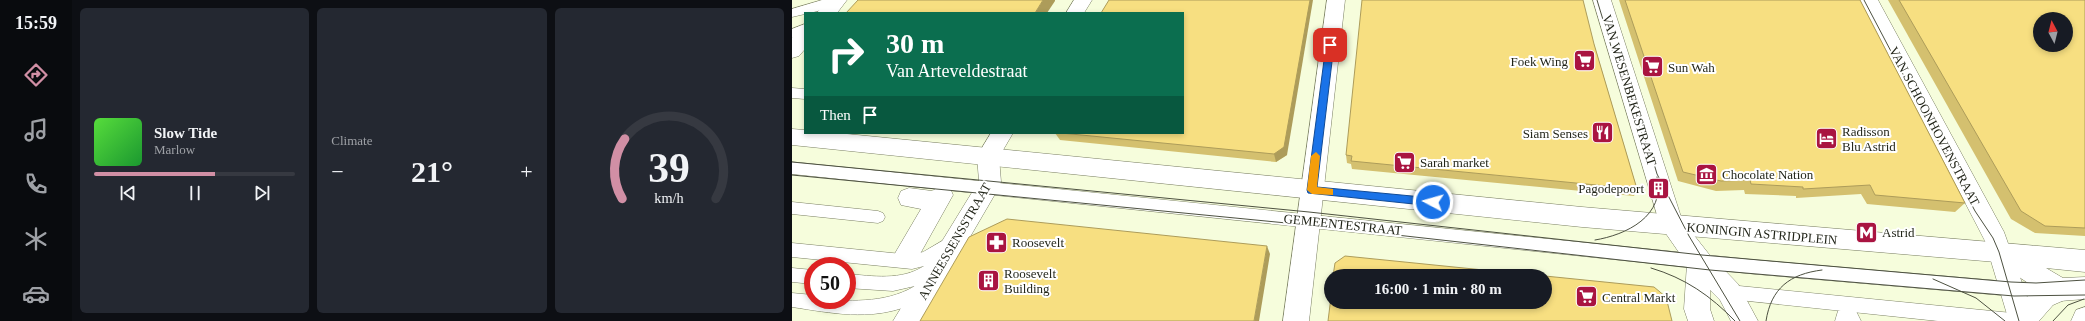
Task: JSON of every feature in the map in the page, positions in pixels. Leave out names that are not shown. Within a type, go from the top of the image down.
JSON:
[{"type":"street","points":[[1076,12],[1083,0]]},
{"type":"street","points":[[1296,321],[1336,0]]},
{"type":"street","name":"VAN WESENBEKESTRAAT","points":[[1602,0],[1672,225]]},
{"type":"street","name":"VAN SCHOONHOVENSTRAAT","points":[[1869,0],[2001,252]]},
{"type":"street","points":[[792,51],[804,37]]},
{"type":"street","points":[[988,156],[1001,134]]},
{"type":"street","points":[[792,137],[1672,225]]},
{"type":"street","name":"ANNEESSENSSTRAAT","points":[[906,321],[950,251],[958,226],[990,182],[988,156]]},
{"type":"street","points":[[906,255],[926,220],[941,198],[909,198]]},
{"type":"street","points":[[926,220],[958,226]]},
{"type":"street","name":"KONINGIN ASTRIDPLEIN","points":[[1672,225],[2001,252],[2085,261]]},
{"type":"street","name":"KONINGIN ASTRIDPLEIN","points":[[1672,225],[1699,261],[1729,292]]},
{"type":"street","points":[[2001,252],[2022,321]]},
{"type":"street","points":[[2001,252],[2060,290]]},
{"type":"street","points":[[1699,261],[1697,309],[1701,321]]},
{"type":"street","points":[[2022,321],[2044,297],[2060,290],[2085,288]]},
{"type":"street","points":[[1729,292],[1745,321]]},
{"type":"lane","points":[[792,13],[814,8],[830,7]]},
{"type":"lane","points":[[792,24],[804,20]]},
{"type":"lane","points":[[792,34],[804,28]]},
{"type":"lane","points":[[792,93],[804,94]]},
{"type":"lane","name":"GEMEENTESTRAAT","points":[[792,168],[1699,261]]},
{"type":"lane","points":[[792,208],[878,217]]},
{"type":"lane","points":[[792,250],[912,262],[927,258],[942,250],[954,240],[958,226]]},
{"type":"lane","points":[[856,282],[899,285],[914,280],[934,268],[950,251]]},
{"type":"lane","points":[[1699,261],[2012,289],[2060,290]]},
{"type":"lane","points":[[792,300],[869,309],[884,308],[899,304],[914,296],[927,285],[936,273]]},
{"type":"lane","points":[[792,275],[804,276]]},
{"type":"lane","points":[[1729,292],[2012,321]]},
{"type":"lane","points":[[898,321],[913,309],[923,296]]},
{"type":"building","points":[[858,0],[1043,0],[1036,12],[847,12]]},
{"type":"building","points":[[1109,0],[1310,0],[1284,147],[1274,154],[1071,134],[1184,134],[1184,12],[1102,12]]},
{"type":"building","points":[[1362,0],[1583,0],[1594,44],[1637,189],[1351,161],[1352,156],[1346,155]]},
{"type":"building","points":[[1625,0],[1860,0],[1965,203],[1875,195],[1870,185],[1803,189],[1803,187],[1751,184],[1750,180],[1721,181],[1683,172]]},
{"type":"building","points":[[1899,0],[2085,0],[2085,228],[2045,226],[2021,211]]},
{"type":"building","points":[[1007,219],[1267,246],[1254,321],[920,321],[969,237]]},
{"type":"building","points":[[1345,256],[1474,269],[1334,269],[1335,263]]},
{"type":"building","points":[[1552,277],[1654,287],[1666,297],[1672,321],[1328,321],[1330,309],[1552,309]]},
{"type":"tram line","points":[[1597,0],[1625,92],[1652,157],[1657,174],[1700,255]]},
{"type":"tram line","points":[[1864,0],[1975,211],[1993,238],[1999,252],[2008,282]]},
{"type":"tram line","points":[[792,162],[1309,212],[1700,255]]},
{"type":"tram line","points":[[792,175],[1307,225],[1709,270]]},
{"type":"tram line","points":[[1595,240],[1619,234],[1631,228],[1650,213],[1655,203],[1658,191],[1657,177]]},
{"type":"tram line","points":[[1700,255],[2008,282]]},
{"type":"tram line","points":[[1700,255],[1709,270]]},
{"type":"tram line","points":[[1651,268],[1675,277],[1697,289],[1717,304],[1735,321]]},
{"type":"tram line","points":[[1709,270],[1795,277]]},
{"type":"tram line","points":[[1709,270],[1740,321]]},
{"type":"tram line","points":[[1795,277],[1822,270]]},
{"type":"tram line","points":[[1766,321],[1772,300],[1777,291],[1795,277]]},
{"type":"tram line","points":[[1795,277],[1961,291]]},
{"type":"tram line","points":[[1933,279],[1961,291]]},
{"type":"tram line","points":[[2008,282],[2036,283],[2085,280]]},
{"type":"tram line","points":[[2008,282],[2012,296]]},
{"type":"tram line","points":[[1961,291],[2012,296]]},
{"type":"tram line","points":[[1961,291],[1976,298],[2005,321]]},
{"type":"tram line","points":[[2012,296],[2085,295]]},
{"type":"tram line","points":[[2012,296],[2019,321]]},
{"type":"tram line","points":[[2053,321],[2068,305],[2084,299]]},
{"type":"slow traffic","points":[[1316,156],[1312,190],[1330,192]]},
{"type":"place","name":"Foek Wing","points":[[1584,61]]},
{"type":"place","name":"Sun Wah","points":[[1652,67]]},
{"type":"place","name":"Siam Senses","points":[[1603,133]]},
{"type":"place","name":"Radisson Blu Astrid","points":[[1827,138]]},
{"type":"place","name":"Sarah market","points":[[1404,162]]},
{"type":"place","name":"Chocolate Nation","points":[[1706,174]]},
{"type":"place","name":"Pagodepoort","points":[[1659,188]]},
{"type":"place","name":"Astrid","points":[[1866,232]]},
{"type":"place","name":"Roosevelt","points":[[997,242]]},
{"type":"place","name":"Roosevelt Building","points":[[989,280]]},
{"type":"place","name":"Central Markt","points":[[1587,297]]},
{"type":"route","points":[[1330,45],[1312,190],[1433,202]]}]
